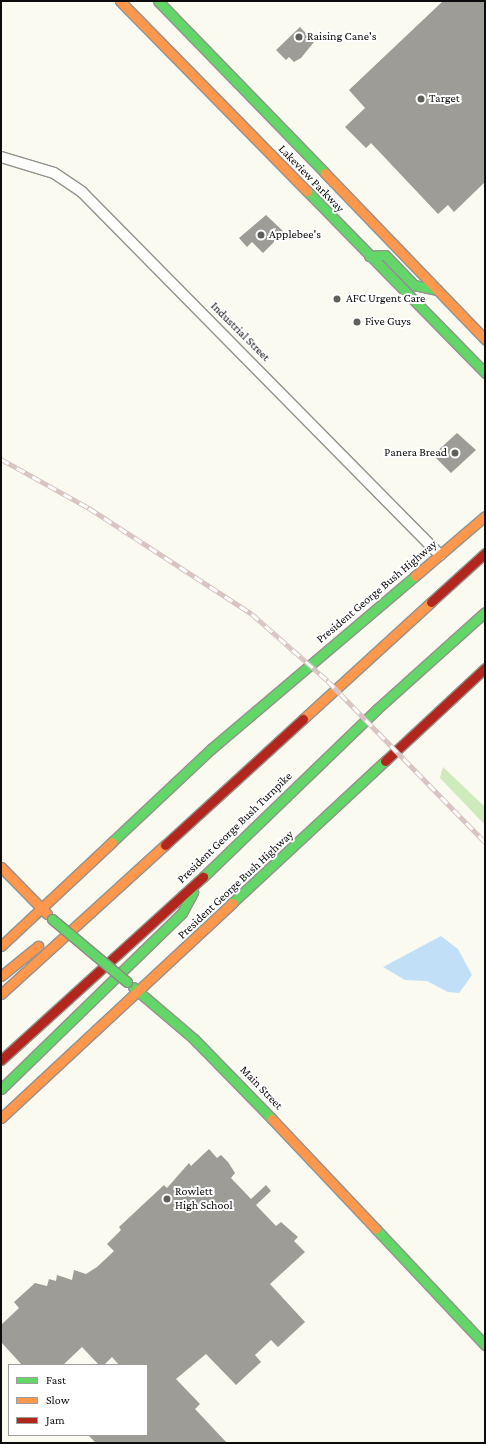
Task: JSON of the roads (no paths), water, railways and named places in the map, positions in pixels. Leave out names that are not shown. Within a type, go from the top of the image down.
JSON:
[{"type":"main road","name":"Lakeview Parkway","points":[[120,1],[485,373]]},
{"type":"main road","name":"Lakeview Parkway","points":[[158,1],[485,339]]},
{"type":"main road","points":[[272,157],[290,139]]},
{"type":"main road","points":[[369,256],[385,255],[414,285],[437,290]]},
{"type":"main road","name":"President George Bush Highway","points":[[1,946],[42,910],[211,749],[485,516]]},
{"type":"main road","points":[[1,994],[485,553]]},
{"type":"main road","name":"President George Bush Turnpike","points":[[1,1060],[199,881],[377,709],[485,612]]},
{"type":"main road","name":"President George Bush Highway","points":[[1,1118],[139,992],[485,668]]},
{"type":"main road","name":"Main Street","points":[[1,867],[42,910],[194,1039],[248,1092],[485,1345]]},
{"type":"main road","points":[[1,1089],[182,913],[199,881]]},
{"type":"main road","points":[[1,976],[39,946],[66,935]]},
{"type":"street","name":"Industrial Street","points":[[1,157],[54,174],[82,192],[440,555]]},
{"type":"water","points":[[441,936],[458,949],[472,975],[459,993],[448,992],[427,981],[405,980],[383,967]]},
{"type":"railway","points":[[1,459],[89,508],[252,614],[328,681],[485,842]]},
{"type":"place","name":"Raising Cane's","points":[[299,37]]},
{"type":"place","name":"Target","points":[[421,99]]},
{"type":"place","name":"Applebee's","points":[[261,235]]},
{"type":"place","name":"AFC Urgent Care","points":[[337,299]]},
{"type":"place","name":"Five Guys","points":[[357,322]]},
{"type":"place","name":"Panera Bread","points":[[455,453]]},
{"type":"place","name":"Rowlett High School","points":[[167,1199]]}]
